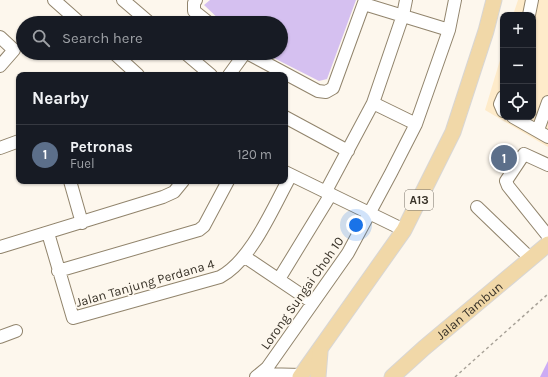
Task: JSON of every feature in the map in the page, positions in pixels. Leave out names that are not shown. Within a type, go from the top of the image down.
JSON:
[{"type":"main road","name":"A13","points":[[301,376],[404,230],[453,132],[486,31],[494,0]]},
{"type":"main road","name":"Jalan Tambun","points":[[392,377],[424,348],[548,244]]},
{"type":"main road","points":[[318,377],[318,362],[322,347]]},
{"type":"street","points":[[196,0],[194,3],[194,11],[200,16]]},
{"type":"street","points":[[279,279],[329,193],[348,151],[373,103],[403,15],[406,0]]},
{"type":"street","name":"Lorong Sungai Choh 10","points":[[258,375],[348,253],[370,213],[416,124],[449,30],[455,0]]},
{"type":"street","points":[[529,12],[532,0]]},
{"type":"street","points":[[126,1],[142,16]]},
{"type":"street","points":[[62,2],[74,16]]},
{"type":"street","points":[[288,76],[318,92],[330,91],[333,88],[364,2],[449,30]]},
{"type":"street","points":[[0,37],[14,50],[0,66]]},
{"type":"street","points":[[121,60],[134,72]]},
{"type":"street","points":[[193,60],[207,72]]},
{"type":"street","points":[[231,72],[241,60]]},
{"type":"street","points":[[259,60],[281,72]]},
{"type":"street","points":[[538,130],[548,102]]},
{"type":"street","points":[[373,103],[416,124]]},
{"type":"street","points":[[288,120],[348,151]]},
{"type":"street","points":[[519,120],[548,137]]},
{"type":"street","points":[[0,148],[16,142]]},
{"type":"street","points":[[548,165],[524,154],[506,181],[508,186],[548,236]]},
{"type":"street","points":[[288,174],[404,230]]},
{"type":"street","points":[[71,184],[82,222]]},
{"type":"street","points":[[0,248],[163,197],[174,192],[181,184]]},
{"type":"street","points":[[48,233],[58,271],[199,230],[204,226],[226,184]]},
{"type":"street","name":"Jalan Tanjung Perdana 4","points":[[58,271],[73,318],[220,277],[228,273],[245,257],[283,184]]},
{"type":"street","points":[[477,208],[530,258]]},
{"type":"street","points":[[245,257],[312,302]]},
{"type":"street","points":[[0,337],[16,331]]},
{"type":"street","points":[[258,375],[301,376]]},
{"type":"path","points":[[455,377],[548,294]]},
{"type":"shaded area","points":[[210,0],[356,0],[327,79],[319,81],[278,60],[288,60],[288,16],[216,16],[204,5]]},
{"type":"shaded area","points":[[518,0],[548,0],[548,147],[502,120],[536,120],[536,12],[514,12]]},
{"type":"shaded area","points":[[500,60],[500,119],[485,110]]},
{"type":"shaded area","points":[[548,361],[548,377],[540,377]]},
{"type":"place","name":"Petronas","points":[[504,158]]}]
